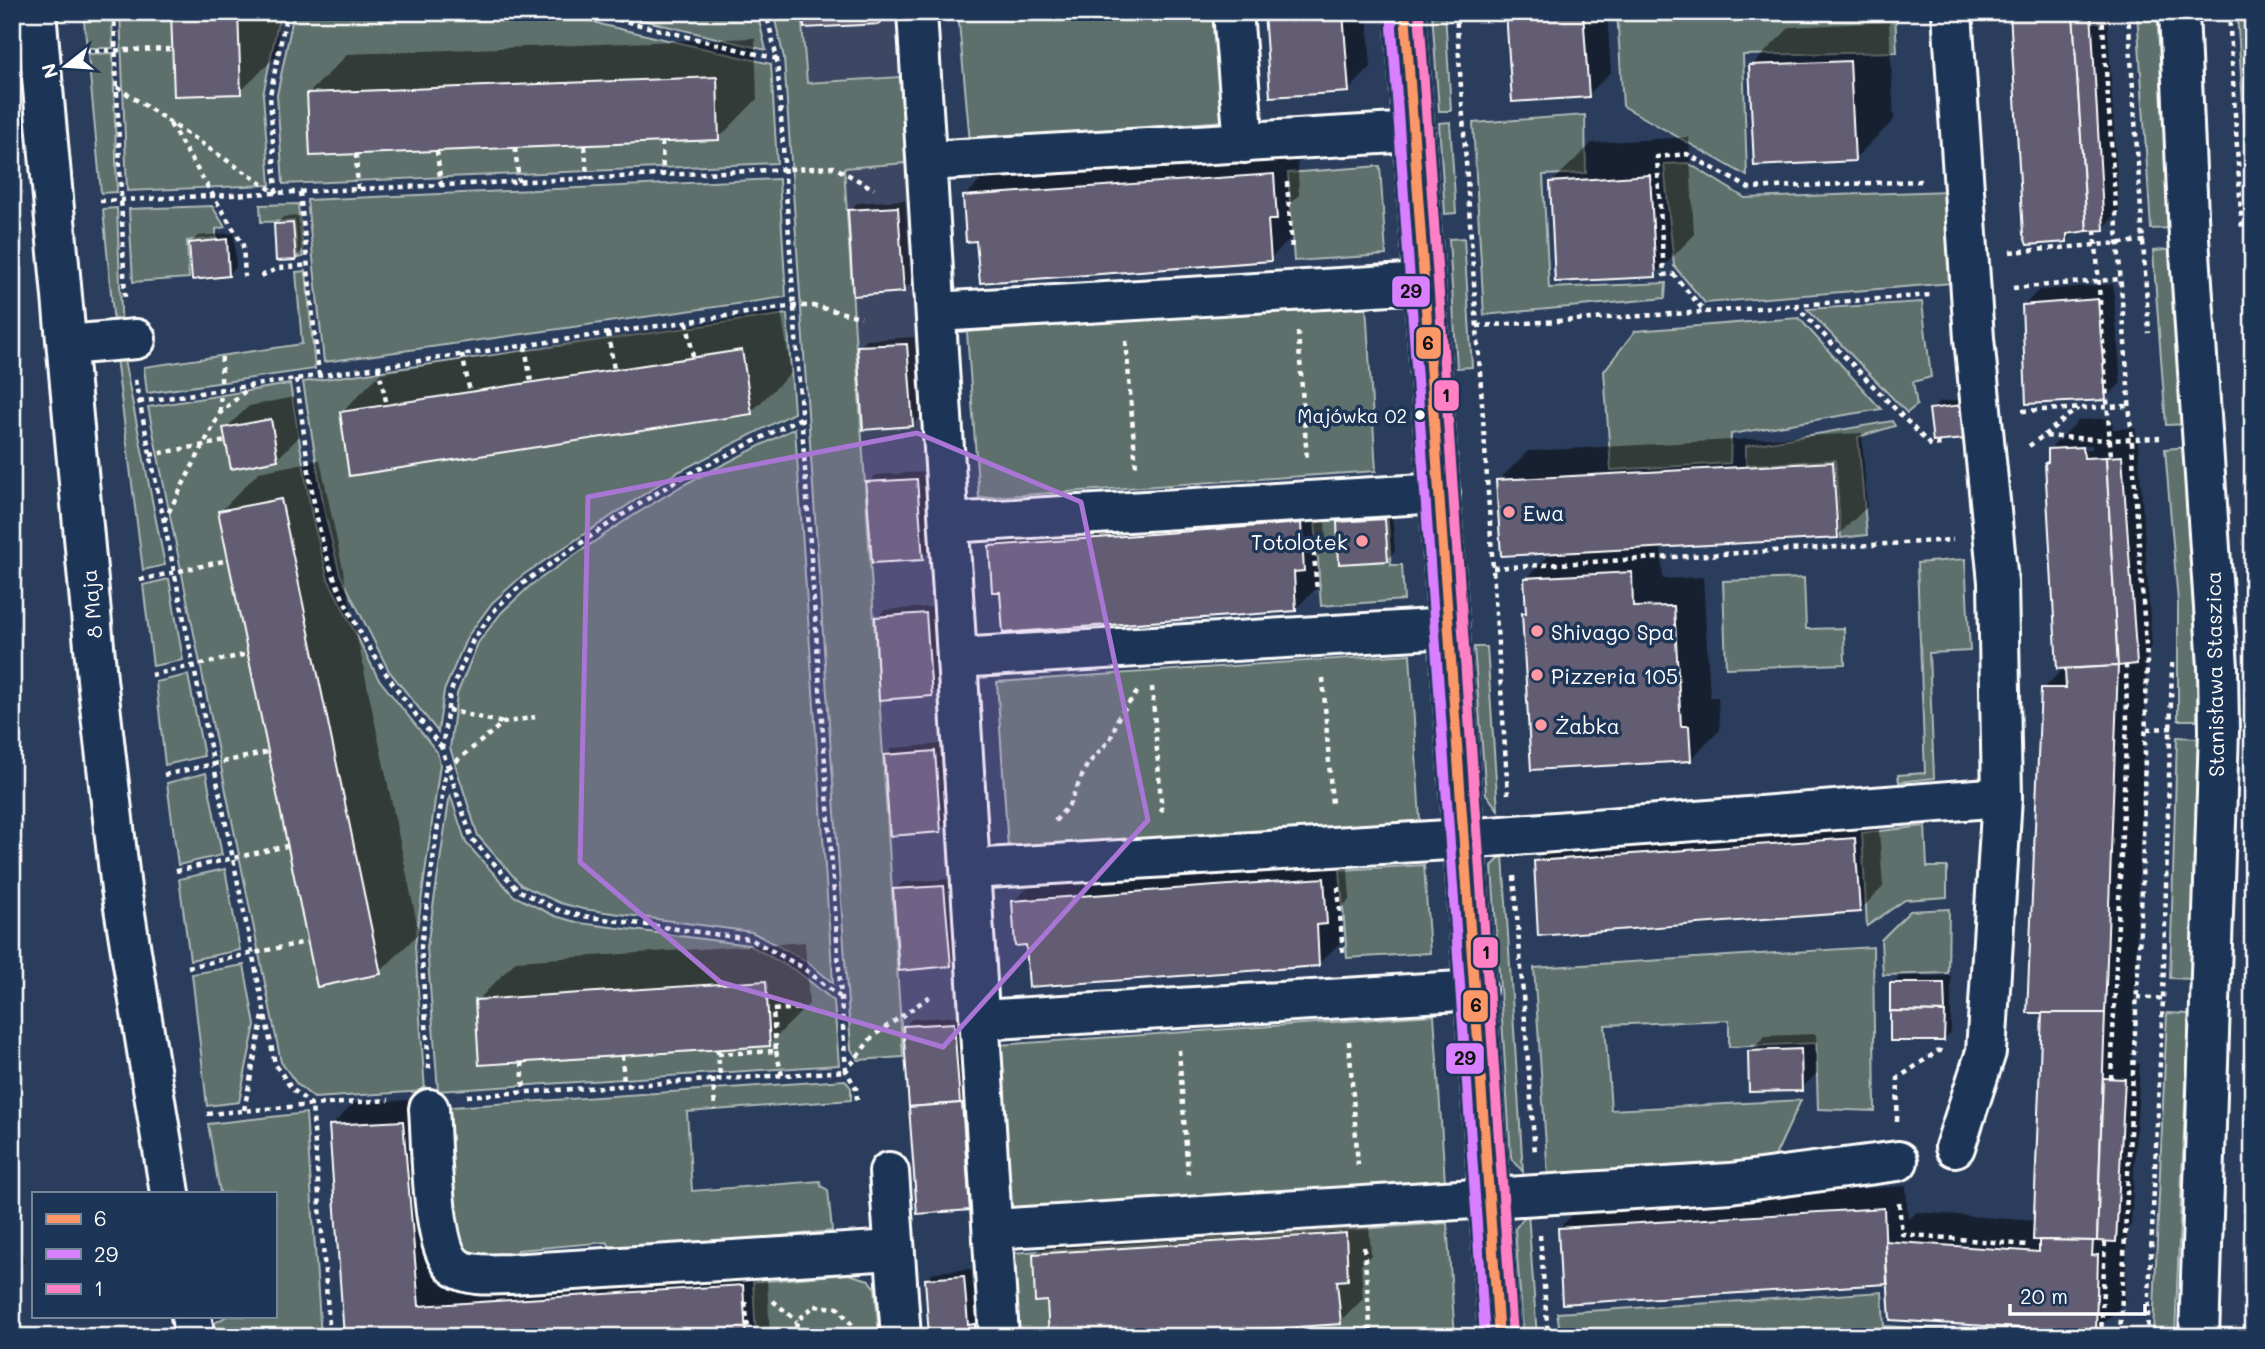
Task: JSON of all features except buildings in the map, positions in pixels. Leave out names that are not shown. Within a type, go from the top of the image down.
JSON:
[{"type":"street","name":"8 Maja","points":[[36,12],[121,889],[170,1192]]},
{"type":"street","points":[[917,12],[999,1337]]},
{"type":"street","points":[[1233,12],[1244,143]]},
{"type":"street","points":[[1405,12],[1499,1337]]},
{"type":"street","points":[[1952,12],[1970,274],[1998,582],[2002,797],[1986,1052],[1955,1147]]},
{"type":"street","name":"Stanisława Staszica","points":[[2179,12],[2189,238],[2218,667],[2219,731],[2199,1337]]},
{"type":"street","points":[[927,161],[1414,132]]},
{"type":"street","points":[[936,312],[1424,283]]},
{"type":"street","points":[[67,345],[131,340]]},
{"type":"street","points":[[949,523],[1440,493]]},
{"type":"street","points":[[957,658],[1150,660],[1320,636],[1449,628]]},
{"type":"street","points":[[971,869],[1464,839],[2002,797]]},
{"type":"street","points":[[980,1020],[1476,990]]},
{"type":"street","points":[[430,1103],[439,1235],[446,1253],[459,1270],[474,1274],[523,1273],[894,1250]]},
{"type":"street","points":[[993,1230],[1730,1183],[1898,1161]]},
{"type":"street","points":[[889,1172],[901,1337]]},
{"type":"street","points":[[191,1318],[195,1337]]},
{"type":"path","points":[[114,12],[120,200],[131,340],[139,402],[275,1064],[292,1089],[312,1105],[331,1337]]},
{"type":"path","points":[[276,194],[270,95],[287,12]]},
{"type":"path","points":[[588,12],[777,59]]},
{"type":"path","points":[[766,12],[777,59],[846,1071],[856,1088],[857,1100]]},
{"type":"path","points":[[1456,12],[1511,835],[1548,1337]]},
{"type":"path","points":[[2102,12],[2147,660],[2135,1057],[2120,1337]]},
{"type":"path","points":[[2128,12],[2150,346]]},
{"type":"path","points":[[2229,12],[2242,231]]},
{"type":"path","points":[[85,51],[172,49]]},
{"type":"path","points":[[117,87],[276,194]]},
{"type":"path","points":[[167,120],[243,245],[245,277]]},
{"type":"path","points":[[1284,140],[1371,1337]]},
{"type":"path","points":[[662,142],[663,176]]},
{"type":"path","points":[[585,145],[587,179]]},
{"type":"path","points":[[515,148],[519,182]]},
{"type":"path","points":[[437,151],[441,186]]},
{"type":"path","points":[[356,154],[358,190]]},
{"type":"path","points":[[1705,312],[1674,274],[1664,275],[1657,156],[1687,154],[1749,188],[1964,179]]},
{"type":"path","points":[[100,201],[834,167],[874,189]]},
{"type":"path","points":[[300,192],[319,376]]},
{"type":"path","points":[[2095,230],[2111,457]]},
{"type":"path","points":[[1477,326],[1795,305],[1970,274],[2096,244],[2118,243]]},
{"type":"path","points":[[261,276],[279,268],[308,265]]},
{"type":"path","points":[[1970,274],[2099,281],[2121,279]]},
{"type":"path","points":[[1124,301],[1139,511]]},
{"type":"path","points":[[1795,305],[1930,445],[2043,436],[2132,439]]},
{"type":"path","points":[[139,402],[794,306],[813,306],[861,317]]},
{"type":"path","points":[[687,322],[693,357]]},
{"type":"path","points":[[608,334],[614,369]]},
{"type":"path","points":[[525,346],[531,382]]},
{"type":"path","points":[[220,412],[222,353]]},
{"type":"path","points":[[462,354],[470,392]]},
{"type":"path","points":[[378,367],[387,404]]},
{"type":"path","points":[[296,379],[318,516],[334,577],[383,674],[442,748],[472,839],[518,890],[558,909],[582,916],[750,939],[802,967],[841,997]]},
{"type":"path","points":[[164,522],[220,412],[252,385]]},
{"type":"path","points":[[1986,442],[2079,408],[2129,406]]},
{"type":"path","points":[[2043,436],[2079,408]]},
{"type":"path","points":[[442,748],[450,693],[472,640],[497,607],[527,580],[679,479],[801,418]]},
{"type":"path","points":[[2155,425],[2157,452]]},
{"type":"path","points":[[150,455],[226,441]]},
{"type":"path","points":[[1493,568],[1994,538]]},
{"type":"path","points":[[140,580],[228,559]]},
{"type":"path","points":[[151,675],[248,654]]},
{"type":"path","points":[[1150,660],[1165,857]]},
{"type":"path","points":[[1020,866],[1069,805],[1087,765],[1110,740],[1119,716],[1150,660]]},
{"type":"path","points":[[2147,1337],[2163,999],[2172,661]]},
{"type":"path","points":[[2111,1079],[2127,720],[2126,665]]},
{"type":"path","points":[[448,710],[503,723],[535,717]]},
{"type":"path","points":[[430,1103],[421,947],[447,766],[503,723]]},
{"type":"path","points":[[164,775],[268,752]]},
{"type":"path","points":[[176,871],[287,846]]},
{"type":"path","points":[[188,967],[306,942]]},
{"type":"path","points":[[207,1114],[312,1105],[430,1103],[524,1092],[846,1071],[873,1036],[932,995]]},
{"type":"path","points":[[1175,1008],[1192,1217]]},
{"type":"path","points":[[782,1075],[776,1051],[773,1010],[803,1009]]},
{"type":"path","points":[[244,1110],[264,1012]]},
{"type":"path","points":[[720,1079],[718,1052],[776,1051]]},
{"type":"path","points":[[1896,1124],[1898,1078],[1938,1051],[1986,1052]]},
{"type":"path","points":[[622,1055],[624,1086]]},
{"type":"path","points":[[522,1062],[524,1092]]},
{"type":"path","points":[[713,1079],[715,1110]]},
{"type":"path","points":[[1900,1212],[1902,1234],[2027,1245]]},
{"type":"path","points":[[2101,1337],[2105,1241]]},
{"type":"path","points":[[795,1337],[797,1321],[814,1306],[838,1308],[853,1326],[853,1337]]},
{"type":"highlighted area","points":[[917,433],[1081,502],[1148,820],[943,1047],[720,982],[580,862],[588,497]]},
{"type":"shaded area","points":[[83,12],[112,12],[113,48],[87,48]]},
{"type":"shaded area","points":[[120,12],[280,12],[263,95],[270,185],[127,191]]},
{"type":"shaded area","points":[[294,12],[568,12],[603,25],[771,64],[777,163],[283,184],[277,95]]},
{"type":"shaded area","points":[[609,12],[757,12],[766,50]]},
{"type":"shaded area","points":[[773,12],[801,12],[807,83],[900,77],[906,163],[844,168],[903,1057],[858,1060],[851,1049],[784,58]]},
{"type":"shaded area","points":[[801,12],[897,12],[900,77],[807,83]]},
{"type":"shaded area","points":[[958,12],[1227,12],[1235,120],[970,142]]},
{"type":"shaded area","points":[[1432,12],[1445,12],[1451,111],[1439,111]]},
{"type":"shaded area","points":[[1617,12],[1895,12],[1897,52],[1743,55],[1747,176],[1623,106]]},
{"type":"shaded area","points":[[2137,12],[2157,12],[2171,228],[2151,229]]},
{"type":"shaded area","points":[[2237,12],[2253,12],[2251,230]]},
{"type":"shaded area","points":[[113,53],[117,192],[101,193],[88,54]]},
{"type":"shaded area","points":[[1585,115],[1586,173],[1543,175],[1549,288],[1666,283],[1665,298],[1484,315],[1473,123]]},
{"type":"shaded area","points":[[1450,122],[1456,213],[1445,214],[1439,123]]},
{"type":"shaded area","points":[[906,163],[973,1188],[913,1190],[844,167]]},
{"type":"shaded area","points":[[1688,163],[1745,198],[1948,191],[1952,283],[1705,303],[1674,266],[1664,164]]},
{"type":"shaded area","points":[[1380,166],[1386,255],[1294,261],[1288,173]]},
{"type":"shaded area","points":[[779,179],[786,297],[324,362],[307,200]]},
{"type":"shaded area","points":[[298,204],[303,257],[298,258],[294,221],[261,222],[260,205]]},
{"type":"shaded area","points":[[212,206],[225,227],[216,229],[216,238],[187,241],[189,278],[133,282],[129,209]]},
{"type":"shaded area","points":[[117,208],[122,335],[115,335],[103,209]]},
{"type":"shaded area","points":[[1464,238],[1472,367],[1457,368],[1449,239]]},
{"type":"shaded area","points":[[2175,249],[2188,424],[2166,425],[2153,251]]},
{"type":"shaded area","points":[[306,271],[315,369],[147,393],[144,367],[302,344],[296,272]]},
{"type":"shaded area","points":[[1922,302],[1931,377],[1913,382],[1917,405],[1907,413],[1807,309]]},
{"type":"shaded area","points":[[1366,304],[1376,471],[979,498],[967,332]]},
{"type":"shaded area","points":[[787,314],[794,413],[676,473],[523,575],[492,603],[467,637],[444,691],[438,732],[389,671],[340,574],[325,514],[303,382]]},
{"type":"shaded area","points":[[1799,318],[1881,409],[1731,434],[1730,463],[1611,470],[1604,371],[1635,331]]},
{"type":"shaded area","points":[[115,350],[122,350],[165,565],[143,570]]},
{"type":"shaded area","points":[[290,384],[312,517],[328,579],[378,678],[437,752],[440,764],[415,946],[425,1091],[314,1098],[297,1084],[281,1062],[148,407]]},
{"type":"shaded area","points":[[1892,421],[1895,426],[1858,437],[1867,535],[1841,538],[1835,460],[1746,465],[1746,446]]},
{"type":"shaded area","points":[[795,428],[833,983],[806,961],[752,932],[583,909],[560,903],[521,885],[478,836],[450,748],[457,694],[478,643],[502,612],[531,585],[683,485]]},
{"type":"shaded area","points":[[2188,447],[2199,597],[2197,720],[2178,720],[2178,602],[2165,449]]},
{"type":"shaded area","points":[[1387,513],[1391,565],[1402,565],[1404,600],[1321,606],[1315,518]]},
{"type":"shaded area","points":[[1965,559],[1970,651],[1929,653],[1934,778],[1899,782],[1898,775],[1925,773],[1917,563]]},
{"type":"shaded area","points":[[1804,578],[1806,629],[1844,628],[1845,664],[1726,668],[1723,581]]},
{"type":"shaded area","points":[[169,579],[183,660],[153,666],[143,585]]},
{"type":"shaded area","points":[[1474,647],[1487,647],[1498,810],[1486,794]]},
{"type":"shaded area","points":[[1410,654],[1420,821],[1008,849],[997,682]]},
{"type":"shaded area","points":[[188,675],[204,756],[165,765],[156,682]]},
{"type":"shaded area","points":[[2177,737],[2199,738],[2192,979],[2170,978]]},
{"type":"shaded area","points":[[206,773],[222,855],[178,865],[167,783]]},
{"type":"shaded area","points":[[450,794],[466,843],[514,896],[555,916],[580,923],[749,945],[798,972],[834,1001],[839,1065],[438,1091],[427,947]]},
{"type":"shaded area","points":[[1925,826],[1927,867],[1947,867],[1947,897],[1905,900],[1867,926],[1862,833]]},
{"type":"shaded area","points":[[1503,855],[1523,1172],[1511,1157],[1492,866]]},
{"type":"shaded area","points":[[1424,865],[1430,953],[1347,958],[1340,870]]},
{"type":"shaded area","points":[[225,869],[240,950],[190,960],[179,879]]},
{"type":"shaded area","points":[[1949,909],[1948,973],[1883,975],[1881,940],[1910,911]]},
{"type":"shaded area","points":[[1873,947],[1875,1111],[1818,1109],[1816,1043],[1729,1047],[1729,1020],[1605,1025],[1611,1110],[1801,1100],[1769,1169],[1548,1176],[1534,968]]},
{"type":"shaded area","points":[[244,965],[255,1025],[239,1102],[207,1106],[192,974]]},
{"type":"shaded area","points":[[2167,1013],[2189,1014],[2175,1334],[2153,1332]]},
{"type":"shaded area","points":[[1434,1015],[1445,1182],[1010,1212],[998,1045]]},
{"type":"shaded area","points":[[845,1080],[851,1088],[851,1100],[687,1112],[692,1191],[820,1181],[821,1186],[828,1190],[832,1231],[614,1252],[607,1242],[518,1250],[506,1263],[483,1261],[461,1248],[437,1108]]},
{"type":"shaded area","points":[[306,1113],[321,1337],[212,1337],[208,1327],[224,1318],[276,1318],[276,1192],[220,1192],[208,1124]]},
{"type":"shaded area","points":[[1528,1212],[1537,1337],[1528,1337],[1523,1331],[1515,1229]]},
{"type":"shaded area","points":[[1447,1223],[1455,1337],[1018,1337],[1012,1253]]},
{"type":"shaded area","points":[[848,1274],[869,1280],[875,1287],[879,1337],[756,1337],[753,1282]]},
{"type":"shaded area","points":[[1882,1292],[1884,1326],[2057,1337],[1561,1337],[1557,1313]]},
{"type":"transit line","name":"6","points":[[1405,12],[1499,1337]]},
{"type":"transit line","name":"1","points":[[1419,12],[1513,1336]]},
{"type":"transit line","name":"29","points":[[1391,13],[1485,1337]]},
{"type":"place","name":"Majówka 02","points":[[1420,415]]},
{"type":"place","name":"Ewa","points":[[1509,512]]},
{"type":"place","name":"Totolotek","points":[[1362,541]]},
{"type":"place","name":"Shivago Spa","points":[[1537,631]]},
{"type":"place","name":"Pizzeria 105","points":[[1537,675]]},
{"type":"place","name":"Żabka","points":[[1541,725]]}]
